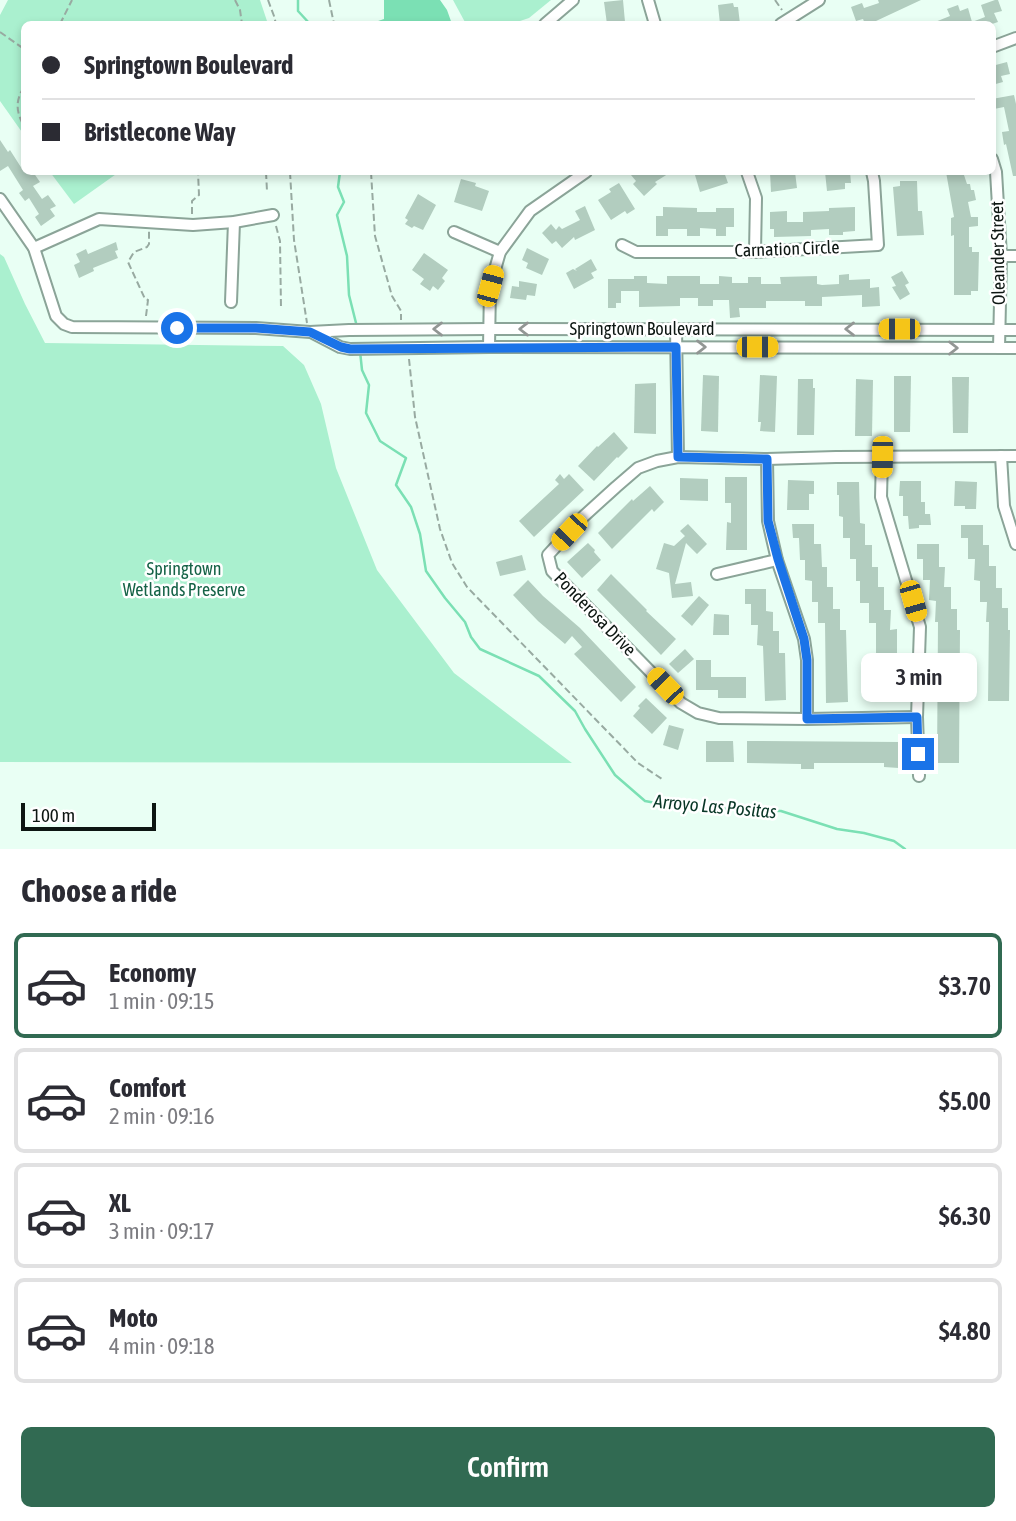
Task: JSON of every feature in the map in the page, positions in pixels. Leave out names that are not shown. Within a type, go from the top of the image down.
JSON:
[{"type":"street","points":[[548,21],[573,0]]},
{"type":"street","points":[[648,0],[654,21]]},
{"type":"street","points":[[790,21],[819,0]]},
{"type":"street","points":[[996,46],[1016,38]]},
{"type":"street","name":"Oleander Street","points":[[996,172],[1001,256],[999,348]]},
{"type":"street","points":[[748,175],[756,198],[755,252]]},
{"type":"street","name":"Carnation Circle","points":[[622,246],[636,252],[755,252],[878,246],[873,175]]},
{"type":"street","points":[[489,347],[490,286],[500,252],[530,211],[574,176]]},
{"type":"street","points":[[0,199],[34,248],[99,219],[193,225],[234,222],[273,215]]},
{"type":"street","points":[[232,302],[234,222]]},
{"type":"street","points":[[454,232],[500,252]]},
{"type":"street","name":"Springtown Boulevard","points":[[34,248],[56,316],[72,327],[256,328],[310,332],[388,329],[1016,330]]},
{"type":"street","points":[[1001,256],[1016,256]]},
{"type":"street","points":[[676,329],[678,457],[767,459],[1016,456]]},
{"type":"street","name":"Springtown Boulevard","points":[[310,332],[350,349],[1016,348]]},
{"type":"street","points":[[1001,456],[1004,506],[1016,544]]},
{"type":"street","name":"Ponderosa Drive","points":[[678,457],[638,468],[584,516],[548,555],[552,571],[681,703],[698,713],[719,718],[917,717]]},
{"type":"street","points":[[882,457],[881,497],[920,627],[917,717],[919,776]]},
{"type":"street","points":[[767,459],[768,521],[804,639],[807,660],[807,719]]},
{"type":"street","points":[[717,574],[778,559]]},
{"type":"path","points":[[62,21],[72,0]]},
{"type":"path","points":[[235,0],[242,21]]},
{"type":"path","points":[[268,0],[275,21]]},
{"type":"path","points":[[329,0],[333,21]]},
{"type":"path","points":[[775,0],[786,21]]},
{"type":"path","points":[[0,32],[21,47]]},
{"type":"path","points":[[21,92],[16,107],[21,120]]},
{"type":"path","points":[[192,214],[192,201],[199,195],[198,175]]},
{"type":"path","points":[[266,175],[267,191]]},
{"type":"path","points":[[290,175],[294,240],[305,316],[310,332]]},
{"type":"path","points":[[371,175],[375,236],[392,296],[401,311],[401,321]]},
{"type":"path","points":[[273,215],[280,241],[281,308]]},
{"type":"path","points":[[146,320],[148,300],[145,299],[128,262],[134,252],[149,244],[150,222]]},
{"type":"path","points":[[409,358],[415,417],[440,529],[452,563],[467,587],[638,763],[662,779]]},
{"type":"green space","points":[[8,0],[260,0],[267,21],[21,21],[21,131],[0,101],[0,15]]},
{"type":"green space","points":[[453,0],[551,0],[529,18],[520,21],[464,21]]},
{"type":"green space","points":[[52,175],[115,175],[74,204]]},
{"type":"green space","name":"Springtown Wetlands Preserve","points":[[0,254],[4,257],[45,343],[283,346],[304,365],[321,404],[336,468],[377,570],[454,673],[572,763],[0,762]]},
{"type":"shaded area","points":[[384,0],[440,0],[451,21],[378,21],[384,19]]},
{"type":"building","points":[[623,0],[625,21],[607,21],[604,2]]},
{"type":"building","points":[[878,0],[921,0],[876,21],[856,21],[851,7],[862,3],[864,8],[879,3]]},
{"type":"building","points":[[998,0],[1002,11],[994,13],[998,22],[975,21],[985,17],[981,5]]},
{"type":"building","points":[[733,3],[734,7],[738,7],[740,21],[720,21],[718,5]]},
{"type":"building","points":[[958,5],[960,11],[968,8],[972,21],[938,21],[950,16],[947,9]]},
{"type":"building","points":[[1007,62],[1010,74],[1001,76],[1003,82],[996,84],[996,65]]},
{"type":"building","points":[[1014,95],[1016,176],[1013,176],[1006,144],[1004,145],[1002,132],[1009,131],[1004,107],[996,109],[996,98]]},
{"type":"building","points":[[0,140],[21,167],[21,175],[35,175],[40,182],[33,186],[42,199],[48,195],[56,206],[50,209],[55,216],[41,226],[35,217],[39,214],[29,198],[25,201],[19,193],[23,190],[8,166],[0,171]]},
{"type":"building","points":[[631,175],[666,175],[655,182],[657,184],[644,196],[633,184],[636,181]]},
{"type":"building","points":[[695,175],[725,175],[728,183],[700,192]]},
{"type":"building","points":[[770,175],[795,175],[797,188],[771,192]]},
{"type":"building","points":[[825,175],[850,175],[851,183],[845,183],[845,189],[827,191]]},
{"type":"building","points":[[947,175],[964,175],[971,190],[974,190],[976,200],[968,202],[971,217],[978,217],[978,226],[969,227],[969,247],[972,247],[972,252],[979,252],[978,291],[971,291],[971,295],[954,295],[954,235],[951,236],[951,218],[954,217]]},
{"type":"building","points":[[461,179],[476,183],[475,186],[489,191],[482,211],[454,202]]},
{"type":"building","points":[[900,181],[917,181],[918,211],[922,211],[924,235],[897,236],[893,187],[900,186]]},
{"type":"building","points":[[619,183],[635,209],[627,214],[625,211],[611,220],[598,200]]},
{"type":"building","points":[[418,194],[436,205],[423,230],[405,224],[408,220],[405,218]]},
{"type":"building","points":[[585,206],[595,230],[575,240],[574,237],[562,248],[556,241],[552,244],[542,233],[551,224],[556,230],[559,226],[562,229],[580,220],[575,211]]},
{"type":"building","points":[[663,207],[697,208],[697,212],[734,208],[734,227],[726,227],[726,236],[716,236],[716,229],[700,228],[700,236],[687,236],[687,229],[668,229],[668,236],[656,236],[656,216],[663,216]]},
{"type":"building","points":[[855,207],[855,231],[843,232],[843,235],[829,235],[829,229],[811,230],[811,236],[774,237],[774,229],[770,229],[770,212],[787,211],[787,222],[803,222],[803,212]]},
{"type":"building","points":[[116,242],[118,250],[115,251],[118,258],[93,268],[94,271],[79,278],[74,265],[80,262],[76,254],[86,249],[88,254]]},
{"type":"building","points":[[527,248],[549,259],[542,275],[526,268],[528,263],[522,260]]},
{"type":"building","points":[[424,253],[448,270],[442,278],[445,281],[438,290],[433,286],[430,291],[420,284],[424,279],[412,270]]},
{"type":"building","points":[[591,259],[597,270],[591,273],[594,278],[574,289],[566,273],[573,269],[577,271],[575,269]]},
{"type":"building","points":[[902,271],[909,283],[905,285],[910,294],[900,300],[892,287],[896,286],[891,277]]},
{"type":"building","points":[[849,274],[849,280],[870,279],[870,288],[879,287],[880,306],[862,307],[862,295],[822,297],[822,306],[805,306],[805,301],[766,301],[766,308],[739,308],[740,317],[730,318],[729,300],[713,300],[713,306],[698,306],[698,298],[680,298],[680,306],[639,307],[639,291],[621,291],[621,303],[616,303],[616,308],[608,308],[608,279],[647,276],[647,283],[667,284],[667,276],[700,276],[700,284],[719,284],[719,276],[732,277],[732,283],[748,283],[748,277],[761,277],[761,284],[781,284],[780,277],[817,276],[817,284],[822,285],[839,284],[839,275]]},
{"type":"building","points":[[519,281],[537,284],[535,296],[527,295],[526,300],[510,298],[512,286],[519,287]]},
{"type":"building","points":[[703,375],[719,376],[718,432],[701,431]]},
{"type":"building","points":[[760,375],[777,376],[775,432],[760,431]]},
{"type":"building","points":[[894,376],[911,376],[910,432],[894,432]]},
{"type":"building","points":[[952,377],[969,377],[968,433],[953,433]]},
{"type":"building","points":[[798,379],[813,379],[814,435],[797,435]]},
{"type":"building","points":[[856,379],[873,380],[872,436],[855,436]]},
{"type":"building","points":[[656,383],[656,434],[634,433],[635,384]]},
{"type":"building","points":[[614,432],[628,448],[594,481],[578,466]]},
{"type":"building","points":[[560,474],[564,479],[569,474],[584,490],[534,537],[519,521],[559,484],[555,480]]},
{"type":"building","points":[[725,477],[747,477],[747,550],[726,550],[727,522],[731,523],[731,503],[725,503]]},
{"type":"building","points":[[680,478],[708,479],[708,501],[680,500]]},
{"type":"building","points":[[788,480],[814,481],[814,494],[809,494],[809,510],[787,510]]},
{"type":"building","points":[[900,481],[921,481],[921,502],[925,502],[925,514],[930,514],[931,525],[919,525],[919,528],[909,529],[908,516],[903,516],[903,496],[899,496]]},
{"type":"building","points":[[955,481],[977,482],[976,509],[954,506]]},
{"type":"building","points":[[837,482],[859,482],[860,523],[865,524],[865,545],[872,545],[872,567],[878,567],[878,587],[884,587],[884,610],[891,610],[890,630],[897,629],[897,702],[875,699],[875,687],[871,687],[871,672],[876,672],[876,623],[869,623],[869,603],[860,603],[856,559],[850,559],[850,538],[843,538],[843,517],[839,516]]},
{"type":"building","points":[[650,486],[664,502],[654,512],[652,509],[612,549],[598,533],[632,499],[633,501]]},
{"type":"building","points":[[688,524],[707,544],[697,554],[686,543],[675,584],[691,582],[693,596],[672,598],[669,573],[656,569],[664,543],[674,546],[685,536],[680,531]]},
{"type":"building","points":[[792,524],[814,524],[814,544],[821,544],[822,567],[827,567],[827,587],[833,587],[833,609],[840,609],[840,630],[846,630],[848,702],[826,703],[825,623],[818,623],[818,602],[812,602],[812,581],[805,580],[805,560],[800,560],[799,538],[793,538]]},
{"type":"building","points":[[961,525],[983,525],[983,545],[989,545],[989,566],[996,566],[996,588],[1002,588],[1002,608],[1008,608],[1009,701],[988,701],[987,602],[980,602],[980,581],[974,580],[975,559],[968,559],[968,538],[961,538]]},
{"type":"building","points":[[588,543],[601,560],[582,578],[567,562]]},
{"type":"building","points":[[917,544],[939,544],[939,567],[945,567],[944,587],[951,587],[951,609],[957,609],[957,630],[960,630],[959,763],[937,763],[938,622],[935,622],[936,601],[929,600],[930,580],[923,580],[923,559],[917,559]]},
{"type":"building","points":[[522,555],[526,570],[500,576],[496,562]]},
{"type":"building","points":[[611,574],[676,639],[661,655],[597,590]]},
{"type":"building","points":[[528,580],[580,628],[636,687],[621,702],[574,654],[582,647],[572,636],[565,644],[513,595]]},
{"type":"building","points":[[745,589],[766,589],[766,611],[773,612],[773,631],[779,631],[779,653],[785,653],[786,700],[765,701],[763,646],[757,645],[758,625],[751,625],[751,604],[745,604]]},
{"type":"building","points":[[699,596],[709,605],[692,626],[681,616]]},
{"type":"building","points":[[714,614],[729,615],[729,635],[713,635]]},
{"type":"building","points":[[685,649],[694,659],[678,673],[669,664]]},
{"type":"building","points":[[696,660],[711,660],[711,677],[746,677],[746,698],[718,698],[718,690],[696,690]]},
{"type":"building","points":[[646,698],[667,718],[652,734],[633,716]]},
{"type":"building","points":[[669,725],[684,729],[678,750],[663,745]]},
{"type":"building","points":[[706,741],[733,741],[734,762],[706,762]]},
{"type":"building","points":[[747,741],[900,742],[899,768],[884,767],[884,763],[814,763],[814,769],[801,769],[801,764],[747,763]]},
{"type":"waterway","name":"Arroyo Las Positas","points":[[298,0],[298,11],[307,21]]},
{"type":"waterway","name":"Arroyo Las Positas","points":[[340,175],[338,187],[344,202],[337,215],[347,256],[349,295],[357,327]]},
{"type":"waterway","name":"Arroyo Las Positas","points":[[360,351],[362,370],[369,385],[366,413],[380,441],[406,458],[396,485],[411,507],[420,534],[426,571],[465,622],[480,649],[539,676],[575,711],[615,775],[645,801],[678,807],[781,811],[837,829],[894,841],[905,849]]},
{"type":"route","points":[[177,328],[256,328],[310,332],[350,349],[676,347],[678,457],[767,459],[768,521],[804,639],[807,660],[807,719],[917,717],[918,754]]}]
